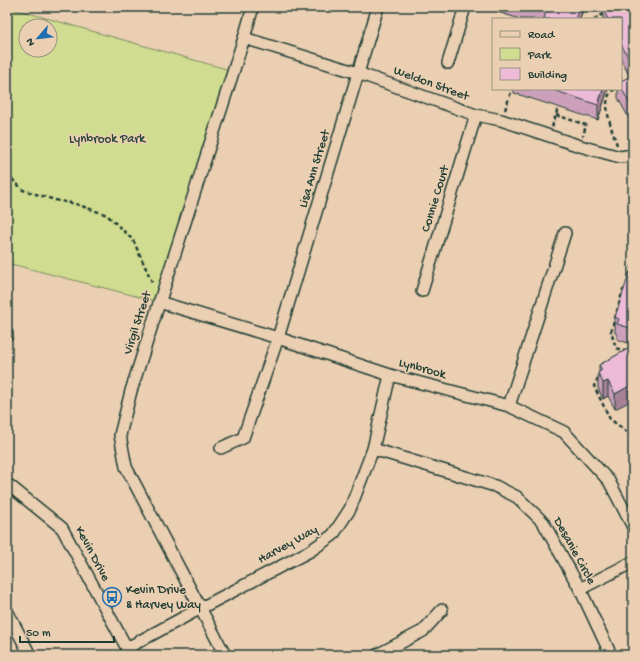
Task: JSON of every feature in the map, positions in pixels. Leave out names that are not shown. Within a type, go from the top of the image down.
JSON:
[{"type":"street","name":"Virgil Street","points":[[201,608],[126,467],[120,435],[131,391],[253,7]]},
{"type":"street","name":"Lisa Ann Street","points":[[221,448],[243,438],[278,338],[378,7]]},
{"type":"street","points":[[448,63],[465,7]]},
{"type":"street","name":"Weldon Street","points":[[244,38],[358,73],[476,115],[501,120],[580,146],[620,157],[633,155]]},
{"type":"street","name":"Connie Court","points":[[422,291],[476,115]]},
{"type":"street","points":[[509,406],[564,233]]},
{"type":"street","name":"Lynbrook","points":[[159,302],[278,338],[390,375],[509,406],[564,432],[609,481],[633,527]]},
{"type":"street","name":"Harvey Way","points":[[128,652],[201,608],[310,551],[334,535],[350,509],[373,449],[390,375]]},
{"type":"street","name":"Desanie Circle","points":[[373,449],[495,486],[517,497],[543,522],[580,589],[611,655]]},
{"type":"street","name":"Kevin Drive","points":[[7,485],[62,528],[128,652]]},
{"type":"street","points":[[580,589],[633,562]]},
{"type":"street","points":[[201,608],[225,655]]},
{"type":"street","points":[[377,655],[423,631],[442,610]]},
{"type":"street","points":[[8,616],[30,655]]},
{"type":"path","points":[[596,18],[610,12]]},
{"type":"path","points":[[501,120],[512,90]]},
{"type":"path","points":[[614,90],[608,98],[606,109],[620,157]]},
{"type":"path","points":[[549,136],[560,102]]},
{"type":"path","points":[[556,114],[586,125],[580,146]]},
{"type":"path","points":[[7,174],[23,190],[55,200],[76,204],[107,215],[134,240],[150,276],[159,302]]},
{"type":"path","points":[[633,265],[630,276],[633,281]]},
{"type":"path","points":[[628,288],[623,290],[610,332],[616,348],[632,354],[628,358]]},
{"type":"path","points":[[601,373],[594,386],[610,419],[631,435]]},
{"type":"green space","name":"Lynbrook Park","points":[[7,7],[46,18],[18,18],[18,58],[58,58],[58,21],[233,71],[159,302],[7,263]]},
{"type":"building","points":[[532,7],[579,7],[575,18],[544,18],[546,11]]},
{"type":"building","points":[[609,7],[633,7],[633,66],[622,46],[622,18],[607,18],[603,10]]},
{"type":"building","points":[[633,75],[633,110],[622,89],[622,80]]},
{"type":"building","points":[[553,90],[603,90],[598,105]]},
{"type":"building","points":[[633,268],[633,329],[617,324],[619,319],[615,317],[629,274],[631,275]]},
{"type":"building","points":[[633,346],[633,384],[615,394],[608,381],[603,383],[598,373],[602,370],[599,365]]},
{"type":"place","name":"Kevin Drive & Harvey Way","points":[[112,597]]}]
